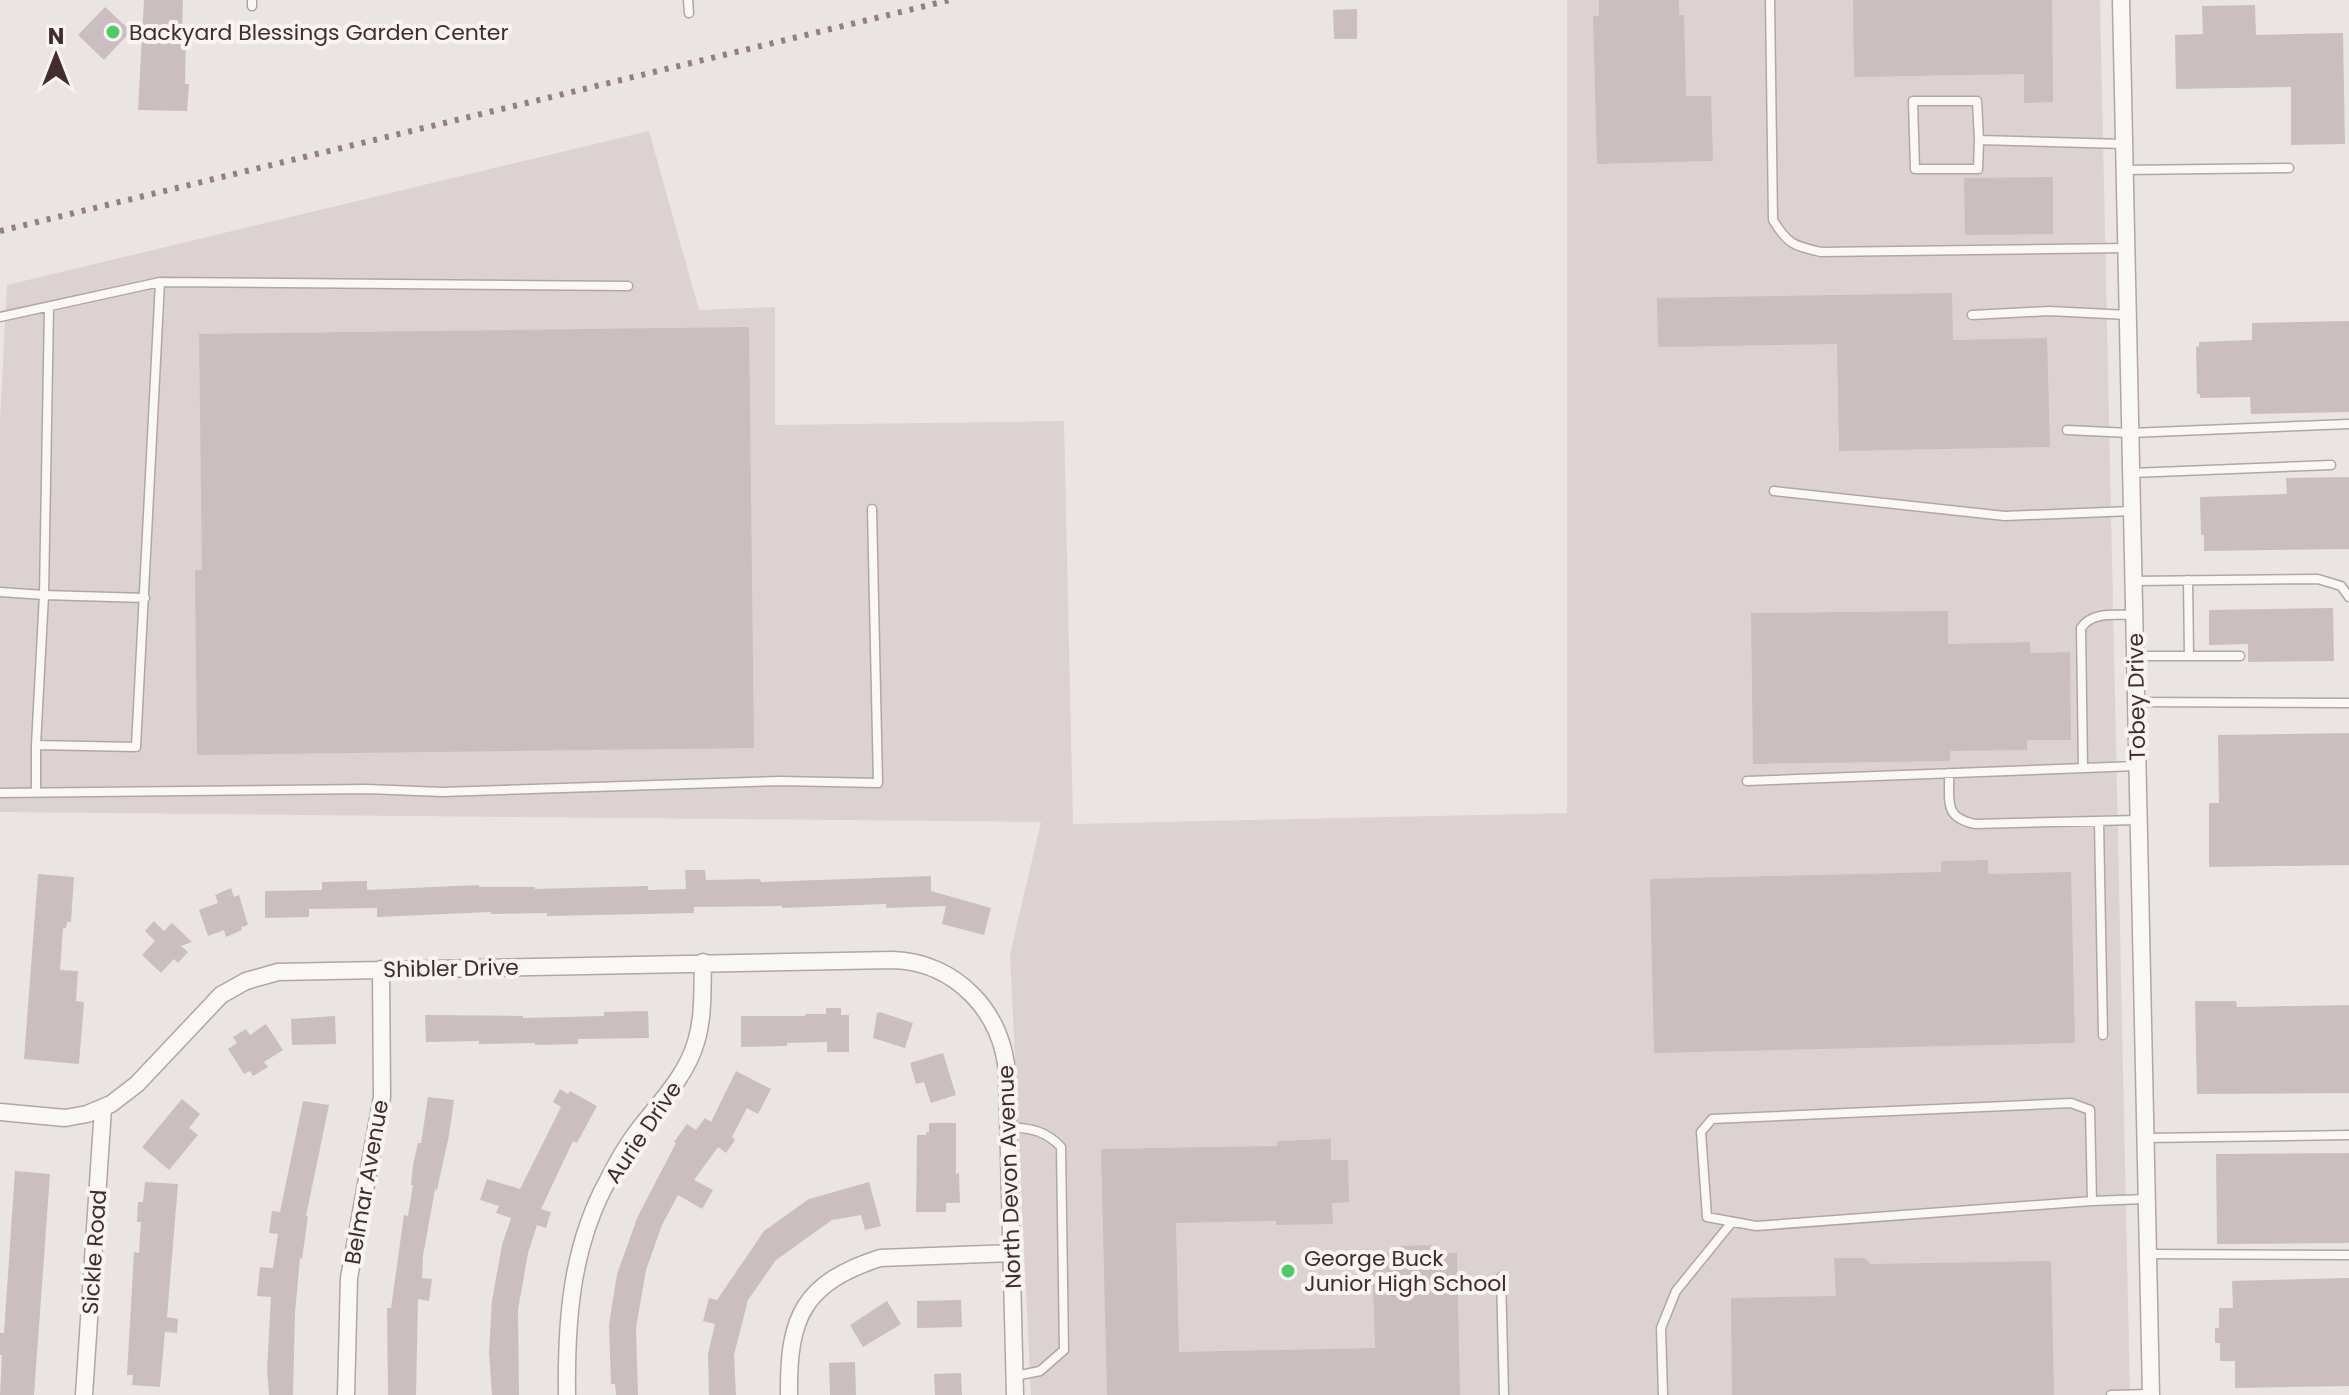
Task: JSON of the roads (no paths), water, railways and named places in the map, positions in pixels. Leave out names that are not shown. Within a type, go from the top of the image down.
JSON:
[{"type":"street","name":"Tobey Drive","points":[[2121,0],[2151,1394]]},
{"type":"street","name":"Shibler Drive","points":[[0,1112],[65,1118],[103,1108],[127,1094],[214,1001],[237,985],[263,975],[290,971],[902,960],[919,963],[952,978]]},
{"type":"street","name":"Aurie Drive","points":[[567,1395],[569,1304],[583,1242],[603,1191],[624,1150],[673,1087],[691,1057],[701,1021],[703,962]]},
{"type":"street","name":"Belmar Avenue","points":[[346,1395],[349,1278],[382,1097],[381,969]]},
{"type":"street","name":"North Devon Avenue","points":[[952,978],[979,1000],[998,1031],[1007,1066],[1015,1395]]},
{"type":"street","name":"Sickle Road","points":[[84,1395],[103,1108]]},
{"type":"street","points":[[789,1395],[789,1356],[797,1322],[817,1292],[838,1275],[862,1262],[880,1258],[1012,1253]]},
{"type":"lane","points":[[688,0],[689,13]]},
{"type":"lane","points":[[1770,0],[1773,220],[1783,238],[1795,246],[1821,252],[2126,248]]},
{"type":"lane","points":[[1913,101],[1977,101],[1979,140],[1978,169],[1915,169],[1913,101]]},
{"type":"lane","points":[[1979,140],[2124,144]]},
{"type":"lane","points":[[2124,170],[2289,168]]},
{"type":"lane","points":[[0,317],[160,282],[628,286]]},
{"type":"lane","points":[[36,745],[136,747],[160,282]]},
{"type":"lane","points":[[36,792],[44,595],[49,307]]},
{"type":"lane","points":[[1972,315],[2049,311],[2128,315]]},
{"type":"lane","points":[[2067,430],[2130,433],[2349,424]]},
{"type":"lane","points":[[2131,473],[2331,465]]},
{"type":"lane","points":[[1774,491],[2005,516],[2132,511]]},
{"type":"lane","points":[[0,793],[367,789],[442,792],[781,781],[878,783],[872,509]]},
{"type":"lane","points":[[2133,581],[2318,579],[2341,586],[2349,597]]},
{"type":"lane","points":[[2188,580],[2189,656]]},
{"type":"lane","points":[[0,592],[145,598]]},
{"type":"lane","points":[[2083,768],[2081,628],[2088,619],[2104,615],[2134,615]]},
{"type":"lane","points":[[2135,656],[2240,656]]},
{"type":"lane","points":[[2136,702],[2349,703]]},
{"type":"lane","points":[[1747,781],[2137,766]]},
{"type":"lane","points":[[1949,773],[1950,810],[1959,821],[1975,824],[2138,820]]},
{"type":"lane","points":[[2099,821],[2103,1035]]},
{"type":"lane","points":[[2092,1201],[2090,1110],[2071,1103],[1712,1119],[1701,1132],[1707,1217],[1756,1226],[2147,1199]]},
{"type":"lane","points":[[1009,1127],[1029,1128],[1049,1135],[1061,1147],[1064,1350],[1040,1371],[1015,1377]]},
{"type":"lane","points":[[2145,1138],[2349,1135]]},
{"type":"lane","points":[[1663,1395],[1661,1328],[1676,1291],[1732,1222]]},
{"type":"lane","points":[[2148,1254],[2349,1255]]},
{"type":"lane","points":[[1501,1277],[1504,1395]]},
{"type":"lane","points":[[2111,1395],[2151,1394]]},
{"type":"railway","points":[[0,231],[950,0]]},
{"type":"place","name":"Backyard Blessings Garden Center","points":[[113,32]]},
{"type":"place","name":"George Buck Junior High School","points":[[1288,1271]]}]
